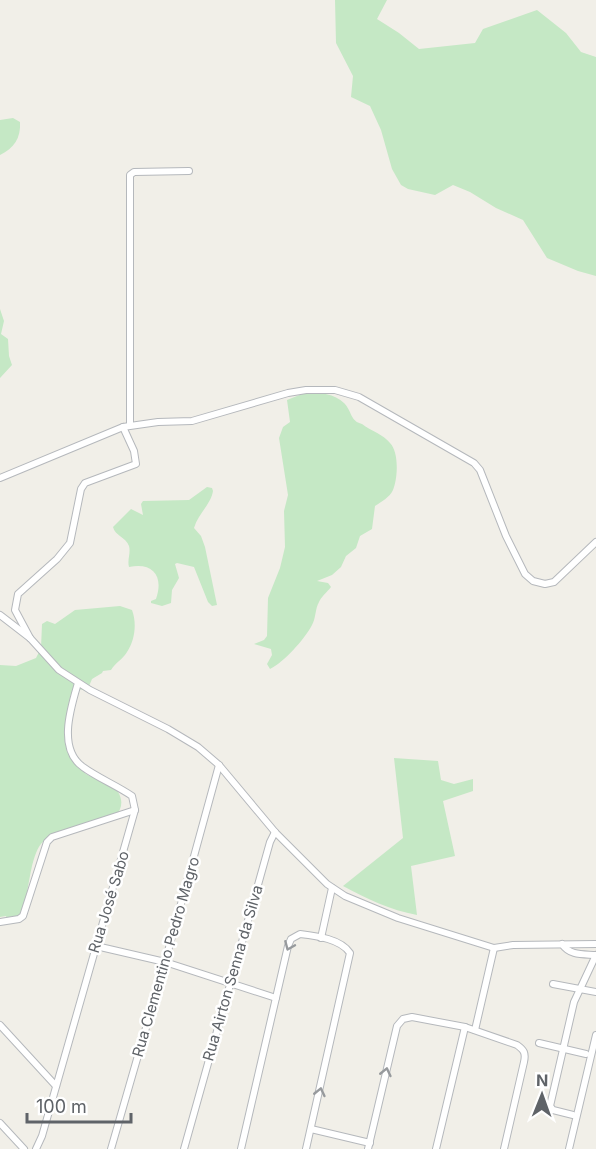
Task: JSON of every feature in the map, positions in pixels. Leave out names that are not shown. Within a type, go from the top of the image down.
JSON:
[{"type":"street","points":[[30,638],[15,610],[18,594],[57,559],[70,543],[81,489],[85,483],[136,464],[126,426],[130,175],[134,172],[189,171]]},
{"type":"street","points":[[0,478],[126,426],[192,421],[288,393],[306,390],[335,390],[359,397],[474,463],[480,470],[506,536],[525,574],[533,581],[545,584],[554,582],[596,542]]},
{"type":"street","points":[[0,615],[30,638],[59,670],[78,683],[198,747],[219,765],[275,832],[332,888],[398,918],[494,948],[513,945],[596,944]]},
{"type":"street","points":[[0,922],[13,921],[23,916],[47,842],[52,837],[135,810],[132,796],[81,766],[71,753],[70,712],[78,683]]},
{"type":"street","name":"Rua Clementino Pedro Magro","points":[[111,1149],[219,765]]},
{"type":"street","name":"Rua José Sabo","points":[[36,1149],[42,1136],[135,810]]},
{"type":"street","name":"Rua Airton Senna da Silva","points":[[184,1149],[270,842],[275,832]]},
{"type":"street","points":[[321,938],[332,888]]},
{"type":"street","points":[[241,1149],[291,939],[300,934],[345,946],[350,953],[306,1149]]},
{"type":"street","points":[[562,944],[571,953],[596,955],[579,988],[562,1049],[550,1106],[553,1110],[573,1115]]},
{"type":"street","points":[[96,946],[165,962],[276,998]]},
{"type":"street","points":[[475,1030],[494,948]]},
{"type":"street","points":[[553,984],[596,992]]},
{"type":"street","points":[[311,1129],[369,1146],[397,1026],[400,1022],[412,1017],[475,1030],[517,1044],[525,1054],[504,1149]]},
{"type":"street","points":[[0,1025],[56,1086]]},
{"type":"street","points":[[436,1149],[465,1027]]},
{"type":"street","points":[[569,1149],[596,1035]]},
{"type":"street","points":[[539,1043],[586,1053]]},
{"type":"street","points":[[0,1123],[24,1149]]},
{"type":"green space","points":[[335,0],[387,0],[377,19],[419,49],[475,43],[483,29],[537,10],[566,33],[581,52],[596,57],[596,276],[547,258],[523,220],[496,208],[470,192],[453,185],[435,195],[408,189],[401,185],[392,169],[381,130],[370,106],[351,97],[353,76],[336,43]]},
{"type":"green space","points":[[13,118],[20,122],[18,138],[13,146],[0,155],[0,120]]},
{"type":"green space","points":[[0,309],[4,321],[1,334],[8,339],[12,365],[0,378]]},
{"type":"green space","points":[[307,392],[336,397],[347,406],[355,421],[387,440],[395,452],[396,479],[392,493],[375,506],[372,529],[360,536],[356,548],[346,556],[341,567],[332,575],[317,581],[328,583],[331,587],[320,600],[308,631],[287,656],[270,669],[267,664],[272,655],[271,649],[254,644],[264,640],[267,636],[268,598],[280,568],[285,547],[284,511],[288,495],[279,438],[283,427],[290,422],[287,400]]},
{"type":"green space","points":[[207,487],[212,488],[212,496],[194,528],[201,536],[205,547],[217,605],[212,606],[208,602],[194,567],[177,563],[175,564],[179,578],[172,590],[171,603],[162,606],[151,603],[156,599],[158,591],[157,577],[150,569],[129,567],[129,546],[113,527],[131,509],[143,515],[141,504],[143,501],[189,500]]},
{"type":"green space","points":[[120,606],[132,610],[134,615],[134,631],[130,647],[111,670],[103,671],[92,679],[87,691],[78,690],[71,694],[65,730],[74,759],[79,757],[86,774],[108,783],[117,790],[121,798],[121,808],[115,817],[67,830],[44,841],[35,856],[20,916],[7,919],[6,916],[0,917],[0,665],[16,666],[36,658],[41,648],[42,624],[47,621],[55,624],[75,610]]},
{"type":"green space","points":[[394,758],[438,761],[441,780],[454,784],[473,779],[473,791],[443,801],[455,856],[411,866],[417,915],[379,904],[343,886],[403,838]]}]
